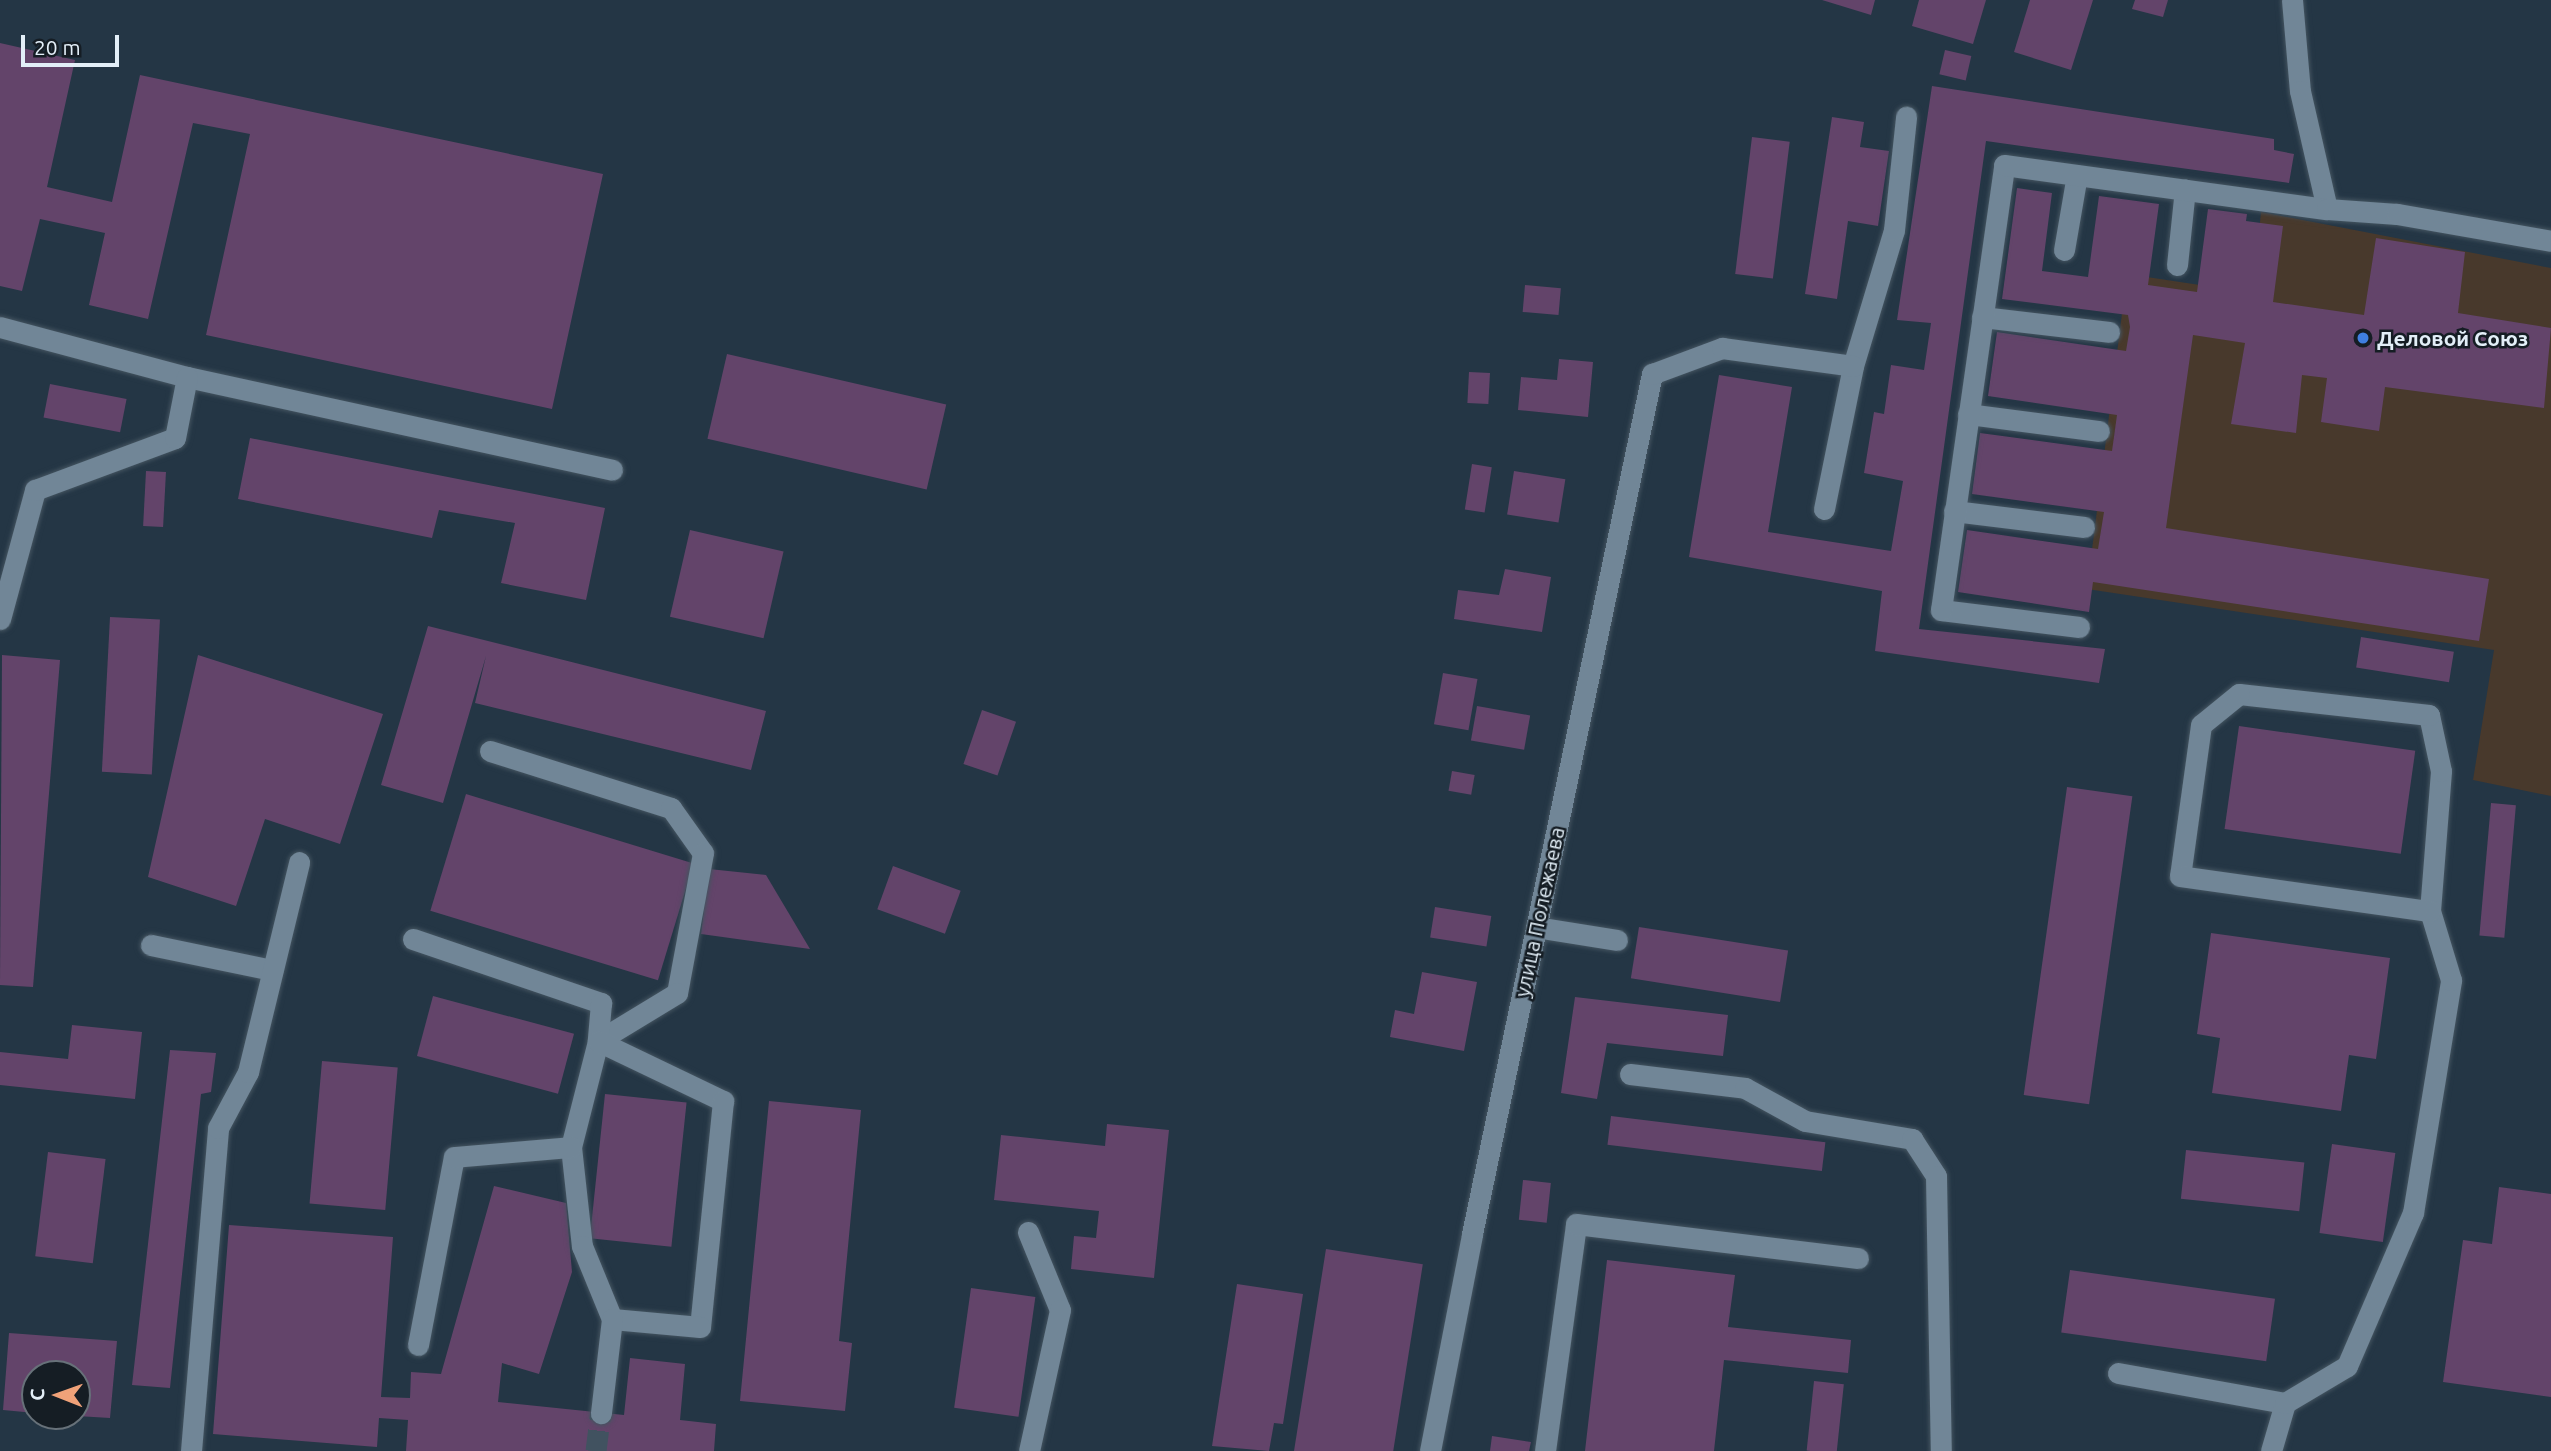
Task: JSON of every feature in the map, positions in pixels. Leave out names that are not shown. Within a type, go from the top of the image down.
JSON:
[{"type":"street","points":[[2292,0],[2300,91],[2327,209]]},
{"type":"street","points":[[1824,509],[1853,366],[1894,230],[1906,117]]},
{"type":"street","points":[[2080,627],[1941,610],[2004,164],[2327,209],[2397,214],[2551,241]]},
{"type":"street","points":[[2064,250],[2077,175]]},
{"type":"street","points":[[2177,265],[2185,189]]},
{"type":"street","points":[[1982,317],[2109,332]]},
{"type":"street","points":[[0,327],[187,377],[612,470]]},
{"type":"street","name":"улица Полежаева","points":[[1430,1451],[1652,374],[1722,348],[1853,366]]},
{"type":"street","points":[[0,619],[35,490],[175,438],[187,377]]},
{"type":"street","points":[[1968,414],[2099,431]]},
{"type":"street","points":[[1954,511],[2084,527]]},
{"type":"street","points":[[2118,1373],[2285,1403],[2347,1366],[2413,1213],[2451,980],[2430,911],[2441,771],[2429,715],[2239,694],[2201,725],[2180,876],[2430,911]]},
{"type":"street","points":[[490,751],[671,808],[702,853],[677,993],[598,1041]]},
{"type":"street","points":[[191,1451],[218,1128],[248,1072],[299,862]]},
{"type":"street","points":[[1536,927],[1617,940]]},
{"type":"street","points":[[413,939],[601,1003],[598,1041],[571,1147],[582,1246],[612,1319],[601,1413]]},
{"type":"street","points":[[151,945],[272,970]]},
{"type":"street","points":[[598,1041],[723,1101],[700,1327],[612,1319]]},
{"type":"street","points":[[1630,1074],[1745,1088],[1805,1121],[1912,1139],[1936,1176],[1941,1451]]},
{"type":"street","points":[[418,1345],[454,1157],[571,1147]]},
{"type":"street","points":[[1545,1451],[1576,1224],[1858,1258]]},
{"type":"street","points":[[1028,1232],[1060,1310],[1029,1451]]},
{"type":"street","points":[[2271,1451],[2285,1403]]},
{"type":"shaded area","points":[[2261,212],[2551,268],[2551,796],[2473,780],[2494,650],[2087,589],[2127,274],[2253,293]]},
{"type":"building","points":[[1822,0],[1875,0],[1871,15]]},
{"type":"building","points":[[1919,0],[1986,0],[1973,44],[1912,26]]},
{"type":"building","points":[[2030,0],[2093,0],[2071,70],[2014,52]]},
{"type":"building","points":[[2135,0],[2168,0],[2163,17],[2132,9]]},
{"type":"building","points":[[0,43],[75,60],[47,187],[112,202],[140,75],[603,174],[552,409],[206,335],[250,134],[193,123],[148,319],[89,305],[105,233],[40,219],[22,291],[0,286]]},
{"type":"building","points":[[1945,50],[1971,56],[1966,80],[1939,74]]},
{"type":"building","points":[[1932,86],[2274,139],[2274,150],[2294,154],[2289,183],[1986,141],[1919,629],[2105,649],[2099,683],[1875,651],[1882,591],[1689,557],[1719,375],[1792,387],[1768,532],[1891,551],[1903,481],[1864,473],[1874,412],[1884,414],[1891,365],[1924,370],[1931,323],[1897,320]]},
{"type":"building","points":[[1832,117],[1864,122],[1860,147],[1889,151],[1878,226],[1848,221],[1837,299],[1805,294]]},
{"type":"building","points":[[1752,137],[1790,142],[1773,279],[1735,274]]},
{"type":"building","points":[[2017,188],[2052,193],[2042,271],[2088,277],[2099,196],[2159,204],[2148,285],[2197,292],[2208,209],[2247,214],[2246,221],[2283,226],[2273,302],[2364,315],[2376,238],[2465,252],[2458,313],[2551,328],[2544,408],[2385,387],[2379,431],[2321,422],[2327,378],[2302,375],[2296,433],[2231,424],[2245,343],[2193,335],[2166,528],[2489,579],[2479,641],[2093,582],[2089,612],[1958,592],[1967,530],[2098,549],[2104,512],[1972,494],[1980,433],[2112,451],[2117,415],[1988,396],[1997,332],[2126,351],[2130,327],[2128,315],[2002,299]]},
{"type":"building","points":[[1525,285],[1561,288],[1559,315],[1523,312]]},
{"type":"building","points":[[727,354],[946,405],[927,489],[707,439]]},
{"type":"building","points":[[1559,359],[1593,362],[1588,417],[1518,410],[1521,377],[1557,380]]},
{"type":"building","points":[[1469,372],[1490,373],[1488,404],[1467,403]]},
{"type":"building","points":[[50,384],[127,399],[120,432],[44,417]]},
{"type":"building","points":[[250,438],[605,508],[586,600],[501,583],[515,523],[439,510],[432,538],[238,499]]},
{"type":"building","points":[[1472,464],[1492,467],[1485,513],[1465,509]]},
{"type":"building","points":[[146,471],[166,472],[163,527],[143,526]]},
{"type":"building","points":[[1514,471],[1565,479],[1558,523],[1507,514]]},
{"type":"building","points":[[690,530],[784,552],[764,638],[670,617]]},
{"type":"building","points":[[1505,569],[1551,577],[1542,632],[1454,619],[1458,590],[1499,595]]},
{"type":"building","points":[[110,617],[160,620],[152,774],[102,772]]},
{"type":"building","points":[[428,626],[766,711],[751,770],[475,703],[486,656],[443,803],[381,785]]},
{"type":"building","points":[[2361,637],[2454,652],[2449,682],[2356,668]]},
{"type":"building","points":[[2,655],[60,660],[33,987],[0,985]]},
{"type":"building","points":[[198,655],[383,714],[340,844],[265,819],[236,906],[148,877]]},
{"type":"building","points":[[1443,673],[1477,679],[1468,730],[1434,724]]},
{"type":"building","points":[[1477,706],[1530,715],[1524,750],[1471,740]]},
{"type":"building","points":[[982,710],[1016,722],[997,776],[963,764]]},
{"type":"building","points":[[2239,726],[2415,751],[2401,854],[2225,829]]},
{"type":"building","points":[[1452,771],[1475,775],[1471,795],[1449,791]]},
{"type":"building","points":[[2067,787],[2132,796],[2089,1104],[2024,1095]]},
{"type":"building","points":[[466,794],[694,864],[658,980],[430,911]]},
{"type":"building","points":[[2491,803],[2516,805],[2504,938],[2479,935]]},
{"type":"building","points":[[893,866],[961,891],[945,934],[877,909]]},
{"type":"building","points":[[709,869],[766,875],[810,949],[701,934]]},
{"type":"building","points":[[1435,907],[1491,916],[1486,947],[1430,938]]},
{"type":"building","points":[[1639,927],[1788,951],[1780,1002],[1631,978]]},
{"type":"building","points":[[2211,933],[2390,958],[2376,1059],[2349,1055],[2341,1111],[2212,1093],[2220,1038],[2197,1034]]},
{"type":"building","points":[[1422,972],[1477,982],[1464,1051],[1390,1037],[1395,1010],[1414,1014]]},
{"type":"building","points":[[433,996],[574,1034],[558,1094],[417,1056]]},
{"type":"building","points":[[1575,997],[1728,1015],[1723,1056],[1607,1043],[1597,1099],[1561,1093]]},
{"type":"building","points":[[72,1025],[142,1032],[135,1099],[0,1085],[0,1052],[68,1059]]},
{"type":"building","points":[[170,1050],[216,1053],[211,1092],[201,1094],[170,1388],[132,1385]]},
{"type":"building","points":[[322,1061],[398,1068],[385,1210],[310,1203]]},
{"type":"building","points":[[605,1094],[687,1103],[671,1247],[590,1238]]},
{"type":"building","points":[[769,1101],[861,1110],[839,1341],[852,1343],[845,1411],[740,1401]]},
{"type":"building","points":[[1611,1116],[1825,1142],[1822,1171],[1607,1145]]},
{"type":"building","points":[[1107,1124],[1169,1130],[1154,1278],[1071,1269],[1074,1236],[1096,1238],[1099,1211],[994,1200],[1001,1135],[1105,1146]]},
{"type":"building","points":[[2332,1144],[2395,1153],[2383,1242],[2319,1233]]},
{"type":"building","points":[[2186,1150],[2304,1162],[2299,1211],[2181,1199]]},
{"type":"building","points":[[48,1152],[106,1159],[93,1263],[35,1256]]},
{"type":"building","points":[[1523,1180],[1551,1183],[1547,1223],[1519,1220]]},
{"type":"building","points":[[494,1186],[566,1203],[572,1272],[539,1374],[502,1363],[498,1402],[624,1415],[630,1358],[685,1364],[680,1420],[716,1424],[714,1451],[406,1451],[408,1420],[379,1418],[377,1447],[213,1434],[229,1225],[393,1237],[381,1397],[410,1398],[411,1372],[441,1374]]},
{"type":"building","points":[[2499,1187],[2551,1194],[2551,1397],[2443,1382],[2463,1240],[2492,1244]]},
{"type":"building","points":[[1326,1249],[1423,1264],[1393,1451],[1294,1451]]},
{"type":"building","points":[[1607,1260],[1735,1275],[1728,1327],[1851,1340],[1848,1373],[1724,1360],[1714,1451],[1585,1451]]},
{"type":"building","points":[[2070,1270],[2275,1299],[2266,1361],[2061,1332]]},
{"type":"building","points":[[1237,1284],[1303,1294],[1283,1424],[1274,1423],[1269,1451],[1212,1446]]},
{"type":"building","points":[[971,1288],[1035,1297],[1019,1417],[954,1408]]},
{"type":"building","points":[[9,1333],[117,1341],[110,1418],[91,1417],[91,1360],[21,1360],[21,1412],[3,1410]]},
{"type":"building","points":[[1814,1381],[1844,1384],[1837,1451],[1807,1451]]},
{"type":"building","points":[[1492,1436],[1531,1442],[1529,1451],[1490,1451]]},
{"type":"tunnel","points":[[596,1451],[601,1413]]},
{"type":"place","name":"Деловой Союз","points":[[2363,338]]}]
